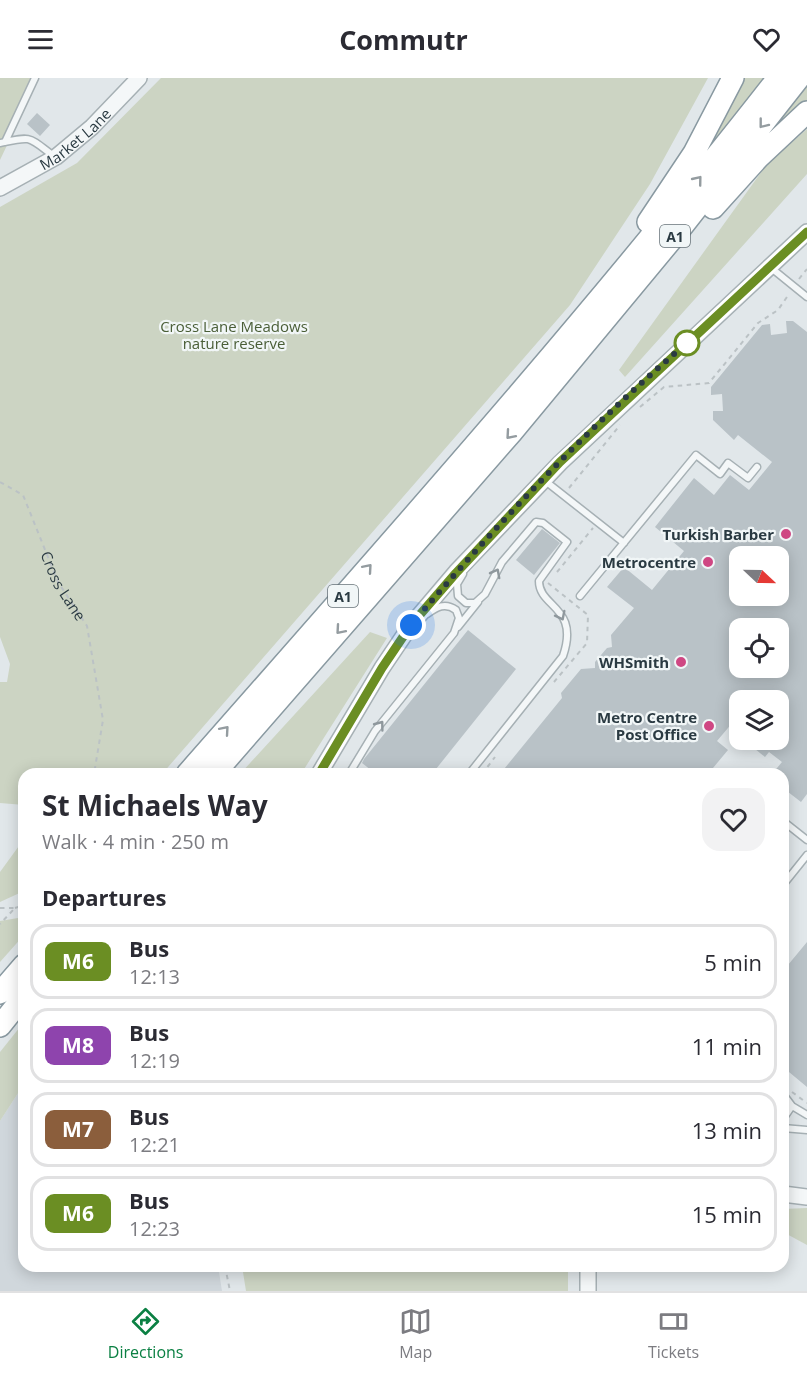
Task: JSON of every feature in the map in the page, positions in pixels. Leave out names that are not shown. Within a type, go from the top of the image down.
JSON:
[{"type":"highway","points":[[498,417],[535,361],[606,277],[668,194],[699,144],[733,78]]},
{"type":"highway","name":"A1","points":[[192,768],[625,271],[778,78]]},
{"type":"highway","name":"A1","points":[[219,768],[548,390],[677,233],[799,78]]},
{"type":"highway","points":[[548,390],[621,314],[759,157],[807,112]]},
{"type":"highway","points":[[0,993],[18,972]]},
{"type":"highway","points":[[0,1026],[18,1004]]},
{"type":"street","name":"Market Lane","points":[[0,188],[56,157],[92,127],[139,78]]},
{"type":"street","points":[[323,768],[382,668],[411,625],[485,541],[544,479],[807,232]]},
{"type":"street","points":[[789,1194],[807,1196]]},
{"type":"street","points":[[588,1272],[588,1291]]},
{"type":"lane","points":[[1,143],[35,78]]},
{"type":"lane","points":[[1,143],[21,137],[33,140],[56,157]]},
{"type":"lane","points":[[769,266],[807,297]]},
{"type":"lane","points":[[580,596],[696,455],[720,474],[728,463],[748,478],[757,467]]},
{"type":"lane","points":[[544,479],[624,543]]},
{"type":"lane","points":[[353,768],[375,731],[454,633],[478,601],[502,562],[536,522],[543,523],[567,542],[538,581],[541,592],[558,609],[565,620],[567,634],[563,656],[474,768]]},
{"type":"lane","points":[[478,601],[471,604],[461,600],[457,584],[485,541]]},
{"type":"lane","points":[[411,625],[434,609],[447,606],[456,610],[459,618],[454,633]]},
{"type":"lane","points":[[789,826],[807,840]]},
{"type":"lane","points":[[789,878],[807,855]]},
{"type":"lane","points":[[789,1102],[807,1115]]},
{"type":"lane","points":[[789,1110],[792,1106]]},
{"type":"lane","points":[[789,1128],[807,1130]]},
{"type":"lane","points":[[789,1188],[807,1196]]},
{"type":"path","points":[[639,407],[664,387],[709,383],[758,323],[778,310],[807,269]]},
{"type":"path","points":[[568,489],[623,422]]},
{"type":"path","name":"Cross Lane","points":[[0,482],[23,495],[58,582],[87,626],[103,720],[95,768]]},
{"type":"path","points":[[551,686],[587,643],[588,615],[548,583],[599,523]]},
{"type":"path","points":[[486,768],[495,756]]},
{"type":"path","points":[[0,908],[18,907]]},
{"type":"path","points":[[0,924],[15,908]]},
{"type":"path","points":[[789,1089],[807,1103]]},
{"type":"path","points":[[226,1272],[230,1291]]},
{"type":"shaded area","points":[[18,1093],[18,1272],[219,1272],[222,1291],[0,1291],[0,1121]]},
{"type":"green space","points":[[0,78],[39,78],[0,160]]},
{"type":"green space","name":"Cross Lane Meadows nature reserve","points":[[161,78],[708,78],[650,184],[570,305],[167,768],[18,768],[18,804],[0,803],[0,682],[7,682],[10,664],[0,637],[0,207],[77,163]]},
{"type":"green space","points":[[742,78],[765,78],[683,190]]},
{"type":"green space","points":[[807,84],[807,103],[755,150]]},
{"type":"green space","points":[[807,129],[807,174],[625,377],[619,370],[767,164]]},
{"type":"green space","points":[[370,632],[387,638],[305,768],[245,768]]},
{"type":"green space","points":[[18,847],[18,894],[0,902],[0,872]]},
{"type":"green space","points":[[18,918],[18,942],[0,962],[0,921]]},
{"type":"green space","points":[[18,1030],[18,1093],[0,1121],[0,1052]]},
{"type":"green space","points":[[807,1208],[807,1245],[789,1235],[789,1209]]},
{"type":"green space","points":[[243,1272],[568,1272],[568,1291],[246,1291]]},
{"type":"building","points":[[37,113],[50,125],[40,136],[27,124]]},
{"type":"building","name":"Metrocentre","points":[[786,321],[793,321],[807,332],[807,794],[801,802],[789,793],[789,768],[777,768],[782,762],[769,752],[765,757],[756,750],[789,750],[789,690],[729,690],[729,727],[717,741],[728,750],[713,768],[505,768],[562,698],[561,693],[581,669],[595,668],[595,662],[607,648],[612,647],[611,635],[634,608],[607,587],[624,567],[652,590],[684,551],[655,527],[694,478],[714,495],[730,475],[749,490],[772,462],[738,435],[734,440],[713,420],[713,411],[723,411],[722,394],[711,395],[711,387],[762,325],[770,324],[771,335],[787,333]]},
{"type":"building","points":[[542,529],[560,543],[534,575],[516,560]]},
{"type":"building","points":[[468,630],[516,669],[437,768],[368,768],[362,763]]},
{"type":"building","points":[[807,942],[807,1087],[789,1072],[789,964]]},
{"type":"bus line","name":"M6","points":[[323,768],[382,668],[411,625],[456,573],[560,462],[807,232]]},
{"type":"place","name":"Turkish Barber","points":[[786,534]]},
{"type":"place","name":"Metrocentre","points":[[708,562]]},
{"type":"place","name":"WHSmith","points":[[681,662]]},
{"type":"place","name":"Metro Centre Post Office","points":[[709,726]]},
{"type":"route","points":[[411,625],[456,573],[560,462],[687,343]]}]
